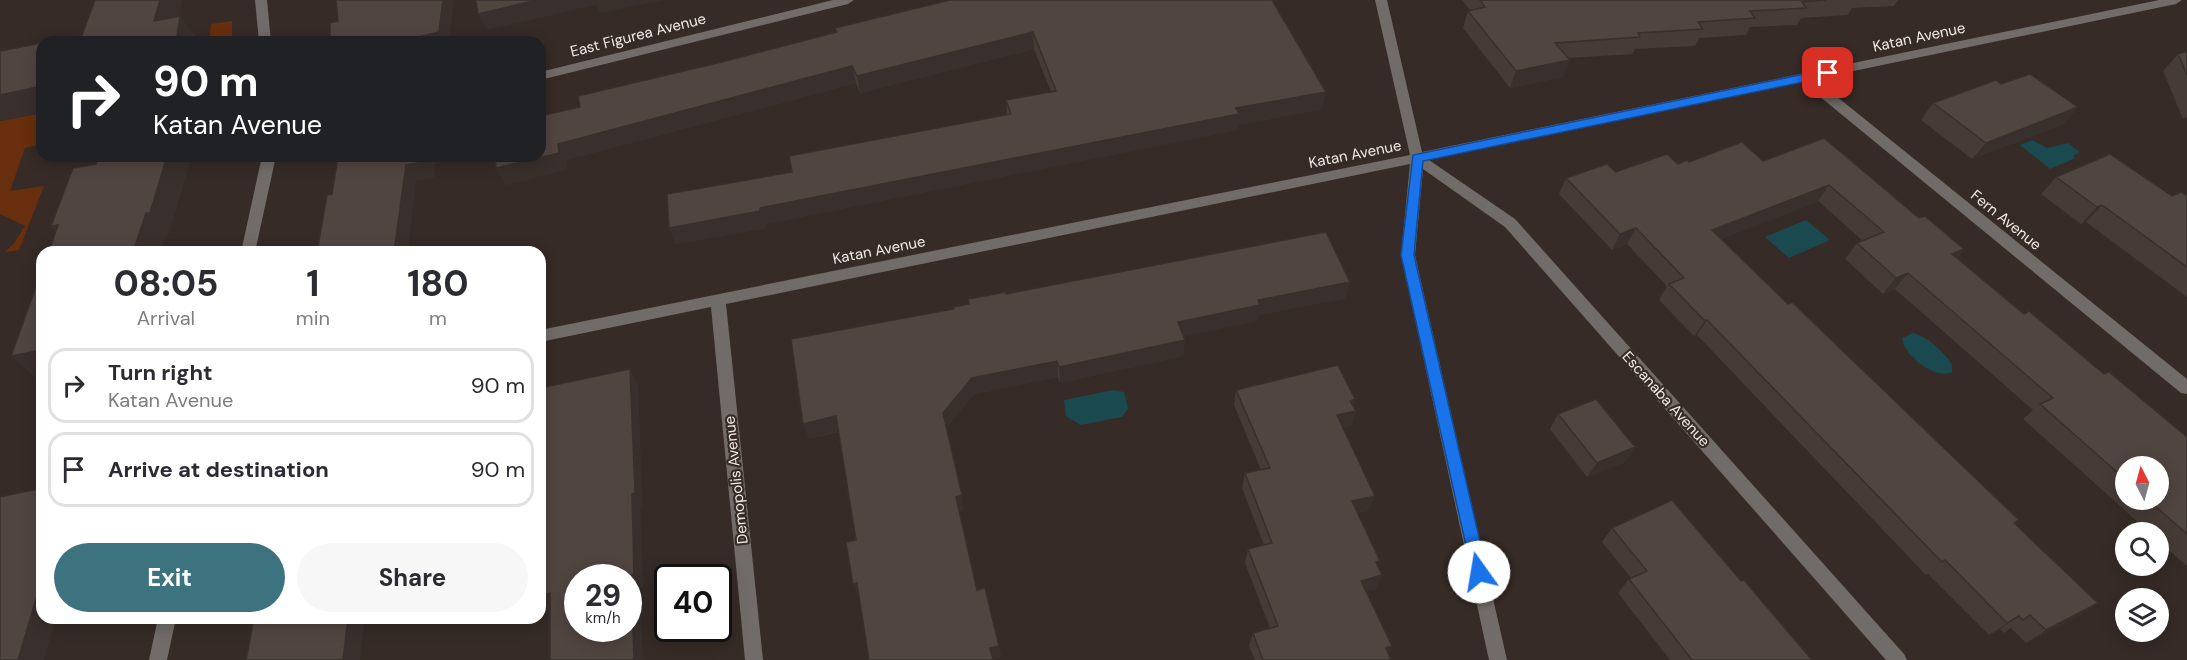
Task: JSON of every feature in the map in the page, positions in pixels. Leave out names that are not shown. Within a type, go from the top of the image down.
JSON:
[{"type":"street","points":[[261,0],[264,36]]},
{"type":"street","name":"East Figurea Avenue","points":[[546,75],[848,0]]},
{"type":"street","points":[[1381,0],[1417,158],[1408,255],[1498,660]]},
{"type":"street","name":"Katan Avenue","points":[[546,335],[1417,158],[2176,0]]},
{"type":"street","name":"Fern Avenue","points":[[1805,78],[2187,388]]},
{"type":"street","name":"Escanaba Avenue","points":[[1417,158],[1510,223],[1898,660]]},
{"type":"street","points":[[249,246],[267,162]]},
{"type":"street","name":"Demopolis Avenue","points":[[718,300],[754,660]]},
{"type":"street","points":[[158,660],[166,624]]},
{"type":"shaded area","points":[[232,21],[232,36],[210,36],[211,24]]},
{"type":"shaded area","points":[[36,114],[36,145],[25,148],[10,191],[44,186],[19,250],[5,252],[25,226],[0,214],[0,121]]},
{"type":"water","points":[[2032,140],[2047,148],[2068,143],[2080,152],[2073,156],[2076,158],[2050,169],[2020,145]]},
{"type":"water","points":[[1806,220],[1830,240],[1789,258],[1765,237]]},
{"type":"water","points":[[1913,333],[1930,341],[1939,350],[1952,364],[1952,372],[1937,373],[1914,358],[1902,338]]},
{"type":"water","points":[[1113,390],[1124,392],[1128,408],[1122,417],[1081,425],[1066,416],[1064,400]]},
{"type":"building","points":[[95,0],[160,0],[154,21],[180,16],[177,36],[77,36],[82,35]]},
{"type":"building","points":[[336,0],[443,0],[439,32],[422,36],[330,36],[330,23],[338,21]]},
{"type":"building","points":[[476,0],[537,0],[478,14]]},
{"type":"building","points":[[950,0],[1272,0],[1326,92],[1236,108],[1239,114],[669,228],[667,194],[792,172],[789,156],[1011,114],[1006,100],[1056,91],[1033,32],[857,76],[852,66],[558,144],[559,153],[546,156],[546,115],[580,107],[578,96],[837,32],[835,28]]},
{"type":"building","points":[[1480,0],[1826,0],[1802,2],[1806,8],[1750,11],[1755,18],[1698,22],[1703,29],[1638,33],[1640,37],[1555,43],[1570,60],[1516,71],[1468,11],[1485,7]]},
{"type":"building","points":[[36,44],[36,87],[0,95],[0,51]]},
{"type":"building","points":[[2187,51],[2187,75],[2178,54]]},
{"type":"building","points":[[2030,74],[2078,107],[1986,143],[1933,103],[1996,80],[2001,84]]},
{"type":"building","points":[[1824,138],[1919,218],[1925,216],[1964,249],[1952,254],[2024,314],[2029,311],[2104,374],[2109,372],[2187,437],[2187,534],[2159,510],[2169,510],[2169,456],[2115,456],[2115,470],[2040,404],[2053,398],[1908,273],[1896,278],[1857,243],[1884,232],[1829,185],[1712,230],[1788,304],[1792,302],[2019,520],[2014,523],[2098,603],[2046,630],[2030,615],[2023,620],[2019,616],[2007,623],[1945,560],[1942,562],[1707,320],[1705,321],[1669,284],[1684,278],[1636,228],[1620,234],[1566,178],[1607,164],[1616,172],[1667,154],[1678,164],[1687,160],[1689,162],[1742,142],[1763,161]]},
{"type":"building","points":[[2110,154],[2172,196],[2181,192],[2187,196],[2187,267],[2102,205],[2097,207],[2056,177]]},
{"type":"building","points":[[96,162],[165,162],[150,213],[146,213],[135,246],[51,246],[58,225],[51,226],[73,168],[96,164]]},
{"type":"building","points":[[337,162],[424,162],[406,165],[395,246],[318,246],[327,195],[332,194]]},
{"type":"building","points":[[496,162],[521,162],[496,168]]},
{"type":"building","points":[[1326,232],[1350,282],[1258,300],[1260,305],[1178,322],[1185,340],[1059,367],[1057,361],[972,378],[943,413],[962,495],[956,497],[977,590],[985,588],[999,646],[990,648],[993,660],[869,660],[857,583],[853,584],[846,542],[856,540],[836,416],[803,424],[791,339],[954,309],[954,307],[969,304],[968,299],[1006,292],[1006,294]]},
{"type":"building","points":[[36,287],[36,351],[11,356]]},
{"type":"building","points":[[1338,365],[1355,399],[1350,401],[1356,411],[1337,415],[1375,496],[1352,501],[1380,561],[1376,562],[1382,575],[1361,581],[1392,646],[1386,648],[1391,660],[1263,660],[1253,633],[1278,626],[1248,549],[1272,543],[1245,473],[1270,468],[1236,390]]},
{"type":"building","points":[[630,369],[635,493],[632,494],[634,564],[564,564],[564,642],[633,642],[634,660],[550,660],[550,593],[546,594],[546,387]]},
{"type":"building","points":[[1596,399],[1635,447],[1597,463],[1558,414]]},
{"type":"building","points":[[36,489],[36,599],[18,660],[0,660],[0,497]]},
{"type":"building","points":[[1672,500],[1812,660],[1692,660],[1629,579],[1647,571],[1612,528]]},
{"type":"building","points":[[253,624],[347,624],[343,660],[246,660]]},
{"type":"route","points":[[1479,572],[1408,255],[1417,158],[1828,73]]}]
